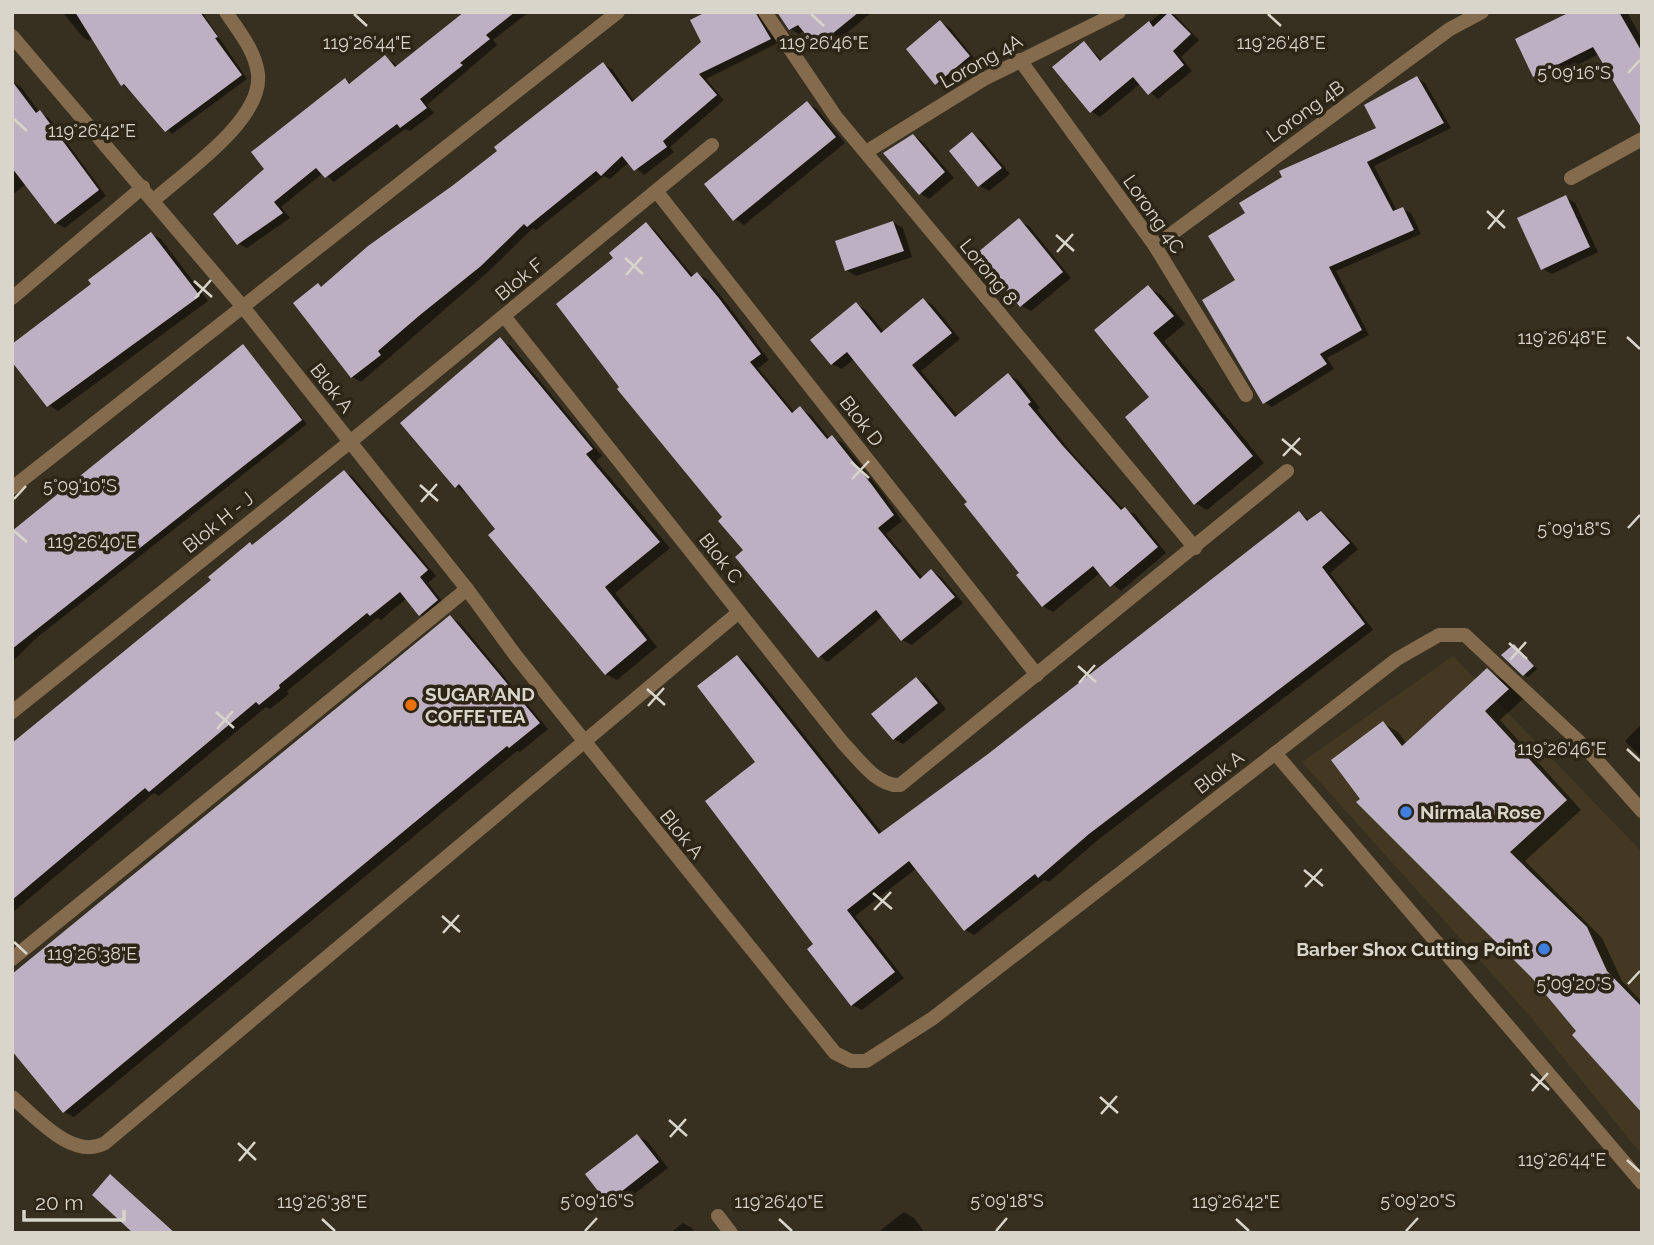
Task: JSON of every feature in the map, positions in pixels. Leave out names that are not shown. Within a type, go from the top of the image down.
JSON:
[{"type":"street","points":[[154,200],[236,126],[249,111],[257,91],[258,75],[252,50],[226,12]]},
{"type":"street","points":[[12,488],[618,12]]},
{"type":"street","name":"Lorong 8","points":[[765,12],[836,117],[1195,548]]},
{"type":"street","name":"Lorong 4A","points":[[866,152],[1020,60],[1119,12]]},
{"type":"street","name":"Lorong 4B","points":[[1155,246],[1450,29],[1482,12]]},
{"type":"street","name":"Blok A","points":[[12,36],[243,307],[467,589],[584,742],[835,1053],[852,1060],[866,1061],[933,1018],[1397,659],[1439,635],[1465,635],[1586,748],[1642,811]]},
{"type":"street","name":"Lorong 4C","points":[[1020,60],[1155,246],[1246,395]]},
{"type":"street","points":[[1571,178],[1642,139]]},
{"type":"street","name":"Blok F","points":[[350,442],[712,145]]},
{"type":"street","points":[[12,298],[143,187]]},
{"type":"street","name":"Blok D","points":[[657,192],[1037,675]]},
{"type":"street","name":"Blok C","points":[[504,316],[843,743],[881,781],[890,786],[900,785],[1037,675]]},
{"type":"street","name":"Blok H - J","points":[[12,712],[350,442]]},
{"type":"street","points":[[1037,675],[1287,471]]},
{"type":"street","points":[[12,959],[467,589]]},
{"type":"street","points":[[12,1097],[74,1146],[95,1149],[105,1143],[740,612]]},
{"type":"street","points":[[1275,753],[1642,1183]]},
{"type":"street","points":[[718,1216],[731,1233]]},
{"type":"shaded area","points":[[1453,656],[1642,852],[1642,1155],[1528,1014],[1302,762]]},
{"type":"building","points":[[75,12],[200,12],[242,75],[165,132],[124,84],[121,86]]},
{"type":"building","points":[[464,12],[515,12],[486,35],[490,39],[460,63],[463,65],[420,99],[427,108],[400,128],[397,124],[325,178],[316,168],[274,202],[283,213],[237,245],[213,214],[264,169],[251,152],[345,78],[349,84],[385,55],[395,67]]},
{"type":"building","points":[[706,12],[755,12],[771,39],[699,74],[717,95],[663,141],[667,147],[634,171],[622,156],[601,176],[596,171],[527,227],[524,224],[481,266],[378,351],[381,355],[351,378],[293,303],[318,283],[321,287],[368,246],[452,186],[497,151],[494,147],[603,62],[632,102],[701,42],[690,20]]},
{"type":"building","points":[[777,12],[859,12],[816,47],[798,25],[789,30]]},
{"type":"building","points":[[1169,12],[1191,34],[1173,51],[1184,65],[1148,95],[1133,77],[1090,113],[1052,67],[1084,41],[1100,61],[1149,21],[1153,27]]},
{"type":"building","points":[[1570,12],[1619,12],[1642,52],[1642,129],[1593,47],[1533,77],[1515,39]]},
{"type":"building","points":[[940,20],[970,56],[935,85],[906,49]]},
{"type":"building","points":[[1417,76],[1444,123],[1367,162],[1393,211],[1403,207],[1414,230],[1329,267],[1362,330],[1320,354],[1327,364],[1263,404],[1202,300],[1235,280],[1208,236],[1245,213],[1239,203],[1282,177],[1279,171],[1376,128],[1364,105]]},
{"type":"building","points":[[12,81],[36,113],[40,110],[99,190],[55,224],[12,168]]},
{"type":"building","points":[[807,101],[836,137],[733,221],[704,184]]},
{"type":"building","points":[[972,132],[1002,168],[978,187],[949,151]]},
{"type":"building","points":[[913,134],[945,172],[919,195],[883,153]]},
{"type":"building","points":[[1566,195],[1590,247],[1541,270],[1517,218]]},
{"type":"building","points":[[1019,218],[1063,272],[1020,307],[977,253]]},
{"type":"building","points":[[893,221],[904,251],[845,271],[835,241]]},
{"type":"building","points":[[646,222],[691,277],[697,272],[718,297],[761,354],[750,362],[792,413],[800,406],[827,439],[832,435],[872,485],[894,515],[878,528],[920,579],[931,569],[955,597],[901,641],[876,610],[818,658],[735,557],[743,550],[718,521],[722,517],[617,389],[619,387],[556,304],[613,258],[609,253]]},
{"type":"building","points":[[151,232],[200,296],[47,407],[12,362],[12,344],[91,284],[88,280]]},
{"type":"building","points":[[1148,285],[1174,316],[1153,333],[1253,456],[1194,505],[1125,417],[1149,397],[1094,330]]},
{"type":"building","points":[[923,298],[952,333],[912,365],[955,417],[1008,373],[1031,402],[1028,404],[1063,446],[1121,510],[1125,507],[1158,547],[1110,587],[1093,566],[1042,607],[1016,575],[1019,573],[964,504],[967,502],[847,352],[831,365],[810,340],[856,302],[881,333]]},
{"type":"building","points":[[500,337],[593,449],[586,454],[660,542],[605,587],[647,640],[605,675],[488,535],[495,529],[459,484],[455,488],[400,423]]},
{"type":"building","points":[[243,344],[302,420],[12,649],[12,531]]},
{"type":"building","points":[[344,470],[428,570],[420,577],[438,600],[419,616],[400,592],[370,616],[367,613],[279,685],[280,688],[259,705],[256,702],[149,792],[145,788],[12,900],[12,743],[211,580],[208,577],[250,542],[252,545]]},
{"type":"building","points":[[1299,511],[1307,521],[1321,511],[1350,543],[1322,567],[1365,624],[1089,834],[1038,878],[1035,874],[964,931],[909,861],[847,910],[895,972],[851,1006],[807,949],[813,944],[705,801],[755,762],[697,686],[737,655],[879,834],[988,754]]},
{"type":"building","points":[[450,615],[540,723],[509,748],[507,746],[63,1113],[12,1051],[12,974]]},
{"type":"building","points":[[1514,644],[1534,666],[1523,676],[1501,655]]},
{"type":"building","points":[[1487,668],[1509,689],[1485,711],[1567,800],[1510,852],[1587,927],[1607,971],[1642,1007],[1642,1113],[1572,1035],[1576,1031],[1532,978],[1356,802],[1360,799],[1331,760],[1383,721],[1402,746]]},
{"type":"building","points":[[916,677],[938,703],[893,740],[871,714]]},
{"type":"building","points":[[637,1134],[659,1162],[607,1203],[585,1174]]},
{"type":"building","points":[[110,1174],[175,1233],[133,1233],[92,1195]]},
{"type":"place","name":"SUGAR AND COFFE TEA","points":[[411,705]]},
{"type":"place","name":"Nirmala Rose","points":[[1406,812]]},
{"type":"place","name":"Barber Shox Cutting Point","points":[[1544,949]]}]
